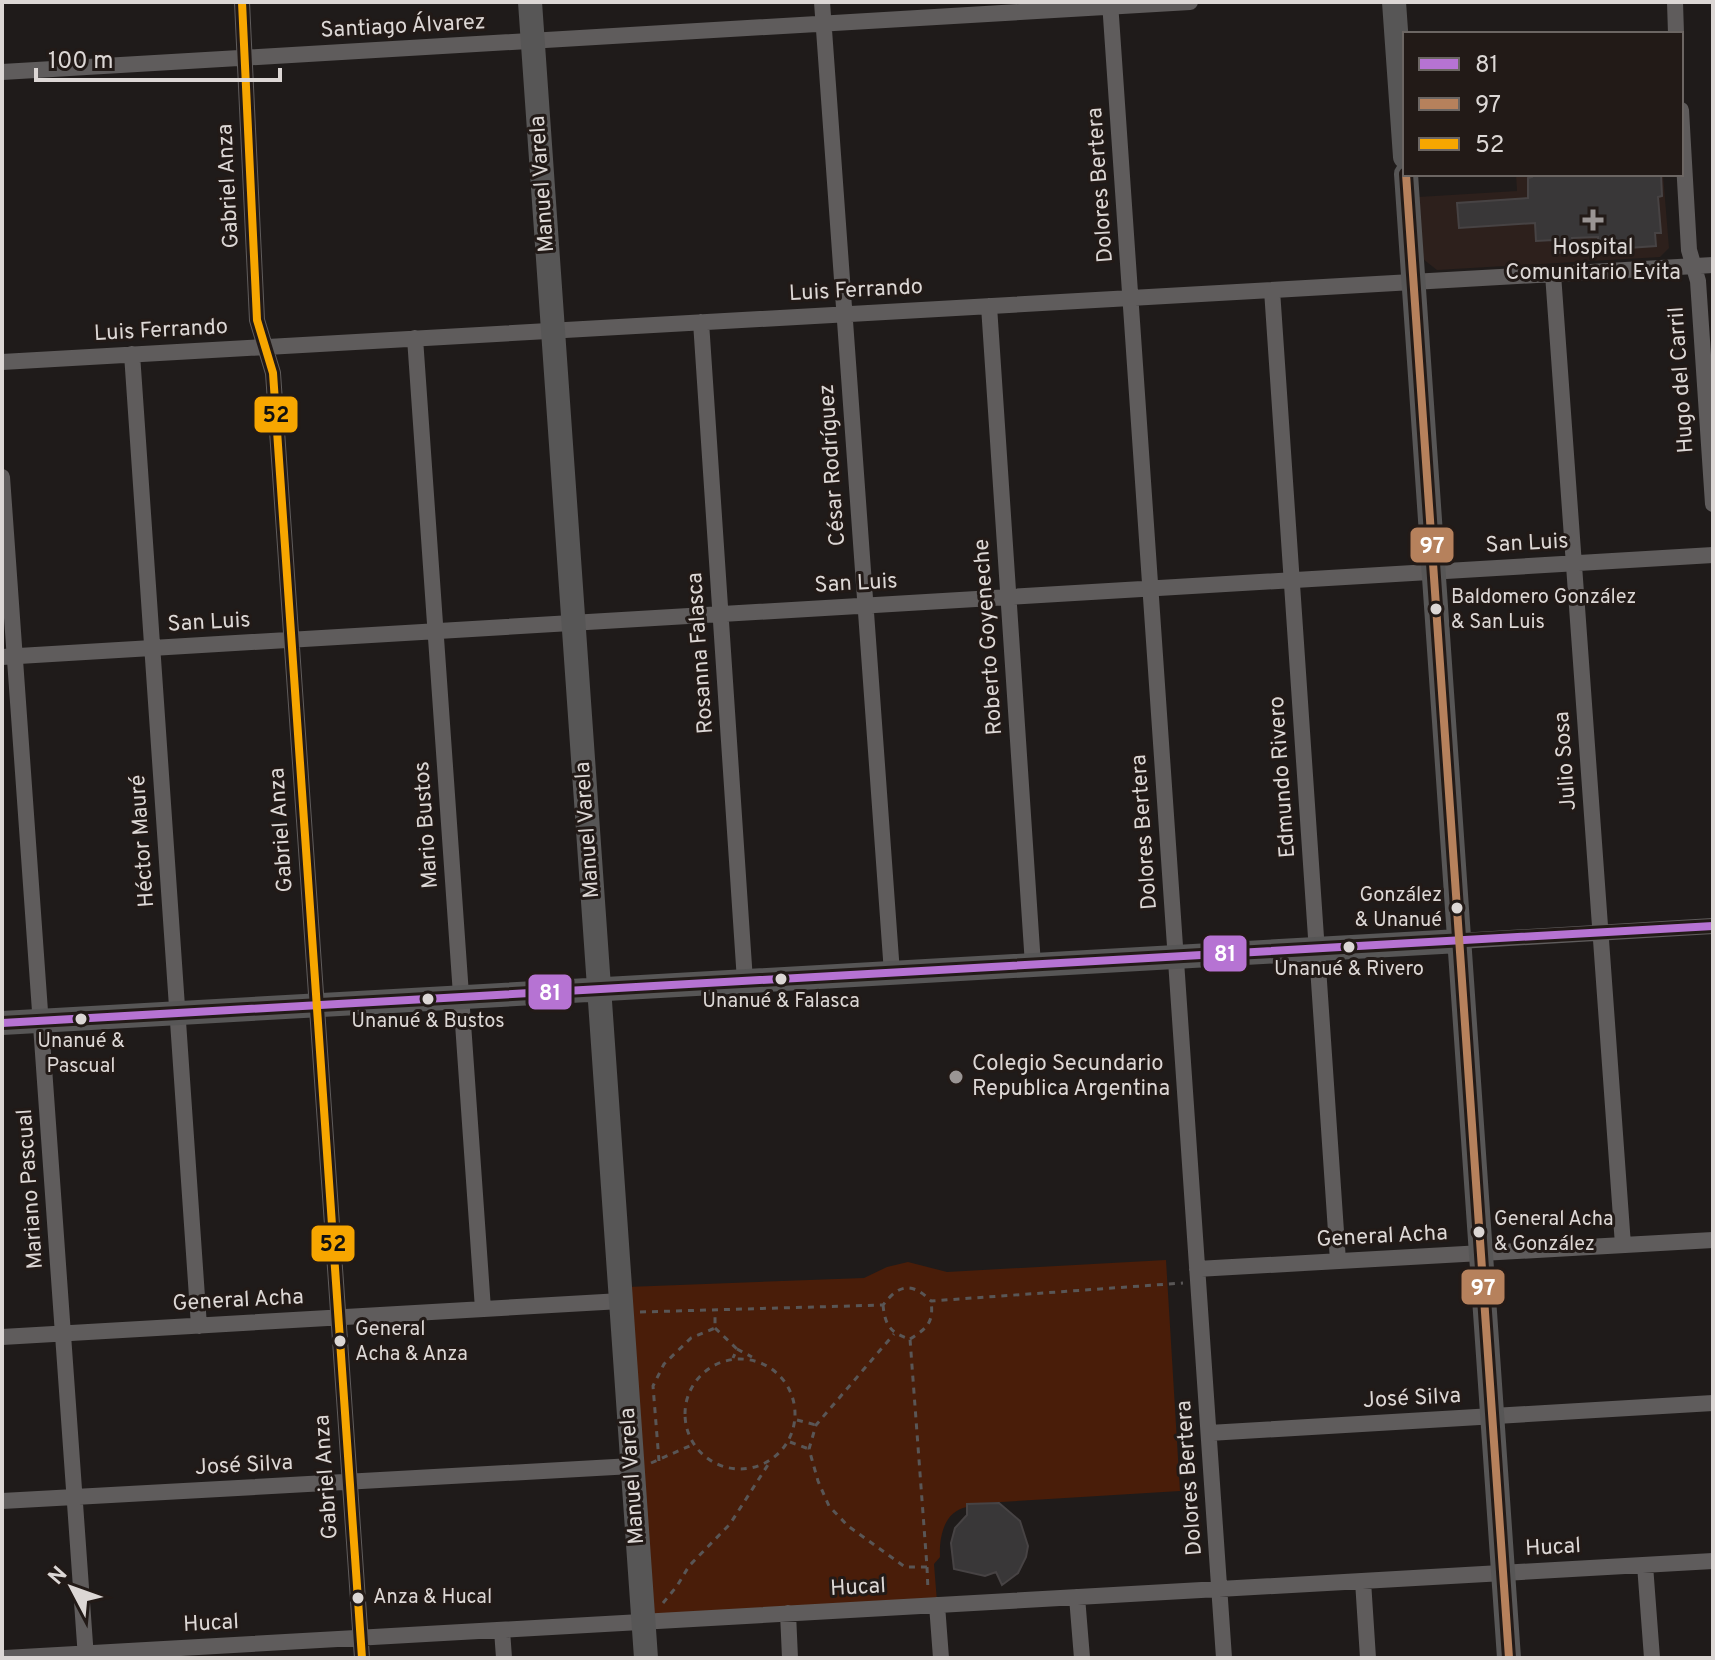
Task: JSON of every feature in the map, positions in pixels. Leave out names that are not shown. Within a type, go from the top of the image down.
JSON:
[{"type":"street","name":"Gabriel Anza","points":[[242,2],[257,320],[273,373],[362,1658]]},
{"type":"street","name":"Manuel Varela","points":[[530,2],[599,989],[630,1307],[632,1466],[649,1617],[646,1658]]},
{"type":"street","name":"César Rodríguez","points":[[822,2],[892,973]]},
{"type":"street","name":"Santiago Álvarez","points":[[2,72],[533,42],[1110,4],[1190,2]]},
{"type":"street","points":[[1394,2],[1403,129]]},
{"type":"street","points":[[1675,2],[1676,32]]},
{"type":"street","name":"Dolores Bertera","points":[[1110,4],[1224,1658]]},
{"type":"street","name":"Hugo del Carril","points":[[1683,145],[1689,250],[1698,281],[1713,504]]},
{"type":"street","points":[[1406,176],[1509,1658]]},
{"type":"street","name":"Luis Ferrando","points":[[2,362],[1713,265]]},
{"type":"street","name":"Julio Sosa","points":[[1553,274],[1623,1245]]},
{"type":"street","name":"Edmundo Rivero","points":[[1272,290],[1338,1261]]},
{"type":"street","name":"Roberto Goyeneche","points":[[989,306],[1033,965]]},
{"type":"street","name":"Rosanna Falasca","points":[[701,322],[745,981]]},
{"type":"street","name":"Mario Bustos","points":[[415,338],[483,1309]]},
{"type":"street","name":"Héctor Mauré","points":[[132,354],[199,1326]]},
{"type":"street","name":"Mariano Pascual","points":[[2,477],[8,657],[41,1021],[86,1656]]},
{"type":"street","name":"San Luis","points":[[8,657],[1713,555]]},
{"type":"street","points":[[2,1023],[1713,926]]},
{"type":"street","name":"General Acha","points":[[1198,1276],[1338,1261],[1713,1240]]},
{"type":"street","name":"General Acha","points":[[2,1337],[483,1309],[630,1307]]},
{"type":"street","name":"José Silva","points":[[1209,1433],[1713,1403]]},
{"type":"street","name":"José Silva","points":[[2,1501],[632,1466]]},
{"type":"street","name":"Hucal","points":[[5,1658],[225,1652],[360,1638],[649,1617],[788,1613],[1713,1561]]},
{"type":"street","points":[[1645,1565],[1652,1658]]},
{"type":"street","points":[[1363,1581],[1368,1658]]},
{"type":"street","points":[[1077,1597],[1082,1658]]},
{"type":"street","points":[[937,1605],[941,1658]]},
{"type":"street","points":[[788,1613],[790,1658]]},
{"type":"street","points":[[502,1630],[504,1658]]},
{"type":"path","points":[[931,1301],[1198,1276]]},
{"type":"path","points":[[908,1287],[920,1290],[931,1301],[933,1315],[926,1329],[910,1339],[894,1334],[885,1322],[883,1305],[892,1292],[908,1287]]},
{"type":"path","points":[[630,1307],[715,1309],[883,1305]]},
{"type":"path","points":[[649,1617],[677,1586],[689,1566],[730,1524],[762,1472],[789,1442],[796,1420],[794,1395],[779,1375],[737,1349],[715,1328],[715,1309]]},
{"type":"path","points":[[694,1444],[659,1461],[653,1386],[664,1364],[691,1338],[715,1328]]},
{"type":"path","points":[[894,1334],[816,1425],[809,1449],[829,1506],[848,1526],[905,1567],[927,1567],[910,1339]]},
{"type":"path","points":[[733,1358],[737,1349]]},
{"type":"path","points":[[755,1359],[733,1358],[716,1363],[700,1377],[686,1397],[686,1423],[694,1444],[710,1461],[730,1470],[753,1469],[762,1472]]},
{"type":"path","points":[[796,1420],[816,1425]]},
{"type":"path","points":[[789,1442],[809,1449]]},
{"type":"path","points":[[753,1469],[772,1459]]},
{"type":"shaded area","name":"Hospital Comunitario Evita","points":[[1516,176],[1663,176],[1669,248],[1660,257],[1437,270],[1423,259],[1418,197],[1517,191]]},
{"type":"shaded area","points":[[1166,1260],[1180,1491],[967,1504],[967,1507],[953,1514],[944,1526],[940,1557],[934,1564],[937,1602],[649,1620],[627,1287],[864,1278],[887,1267],[908,1262],[947,1272]]},
{"type":"building","name":"Hospital Comunitario Evita","points":[[1661,176],[1662,196],[1658,197],[1661,233],[1655,233],[1656,246],[1599,250],[1598,237],[1572,238],[1573,252],[1556,253],[1554,240],[1536,241],[1535,223],[1459,228],[1457,203],[1528,198],[1528,178]]},
{"type":"building","points":[[999,1503],[1020,1521],[1028,1546],[1018,1573],[1002,1585],[996,1572],[985,1576],[954,1569],[951,1543],[955,1528],[967,1515],[967,1504]]},
{"type":"transit line","name":"52","points":[[242,2],[257,320],[273,373],[362,1658]]},
{"type":"transit line","name":"97","points":[[1406,176],[1509,1658]]},
{"type":"transit line","name":"81","points":[[2,1023],[1713,926]]},
{"type":"place","name":"Hospital Comunitario Evita","points":[[1593,220]]},
{"type":"place","name":"Baldomero González & San Luis","points":[[1436,609]]},
{"type":"place","name":"González & Unanué","points":[[1457,908]]},
{"type":"place","name":"Unanué & Rivero","points":[[1349,947]]},
{"type":"place","name":"Unanué & Falasca","points":[[781,979]]},
{"type":"place","name":"Unanué & Bustos","points":[[428,999]]},
{"type":"place","name":"Unanué & Pascual","points":[[81,1019]]},
{"type":"place","name":"Colegio Secundario Republica Argentina","points":[[956,1077]]},
{"type":"place","name":"General Acha & González","points":[[1479,1232]]},
{"type":"place","name":"General Acha & Anza","points":[[340,1341]]},
{"type":"place","name":"Anza & Hucal","points":[[358,1598]]}]
